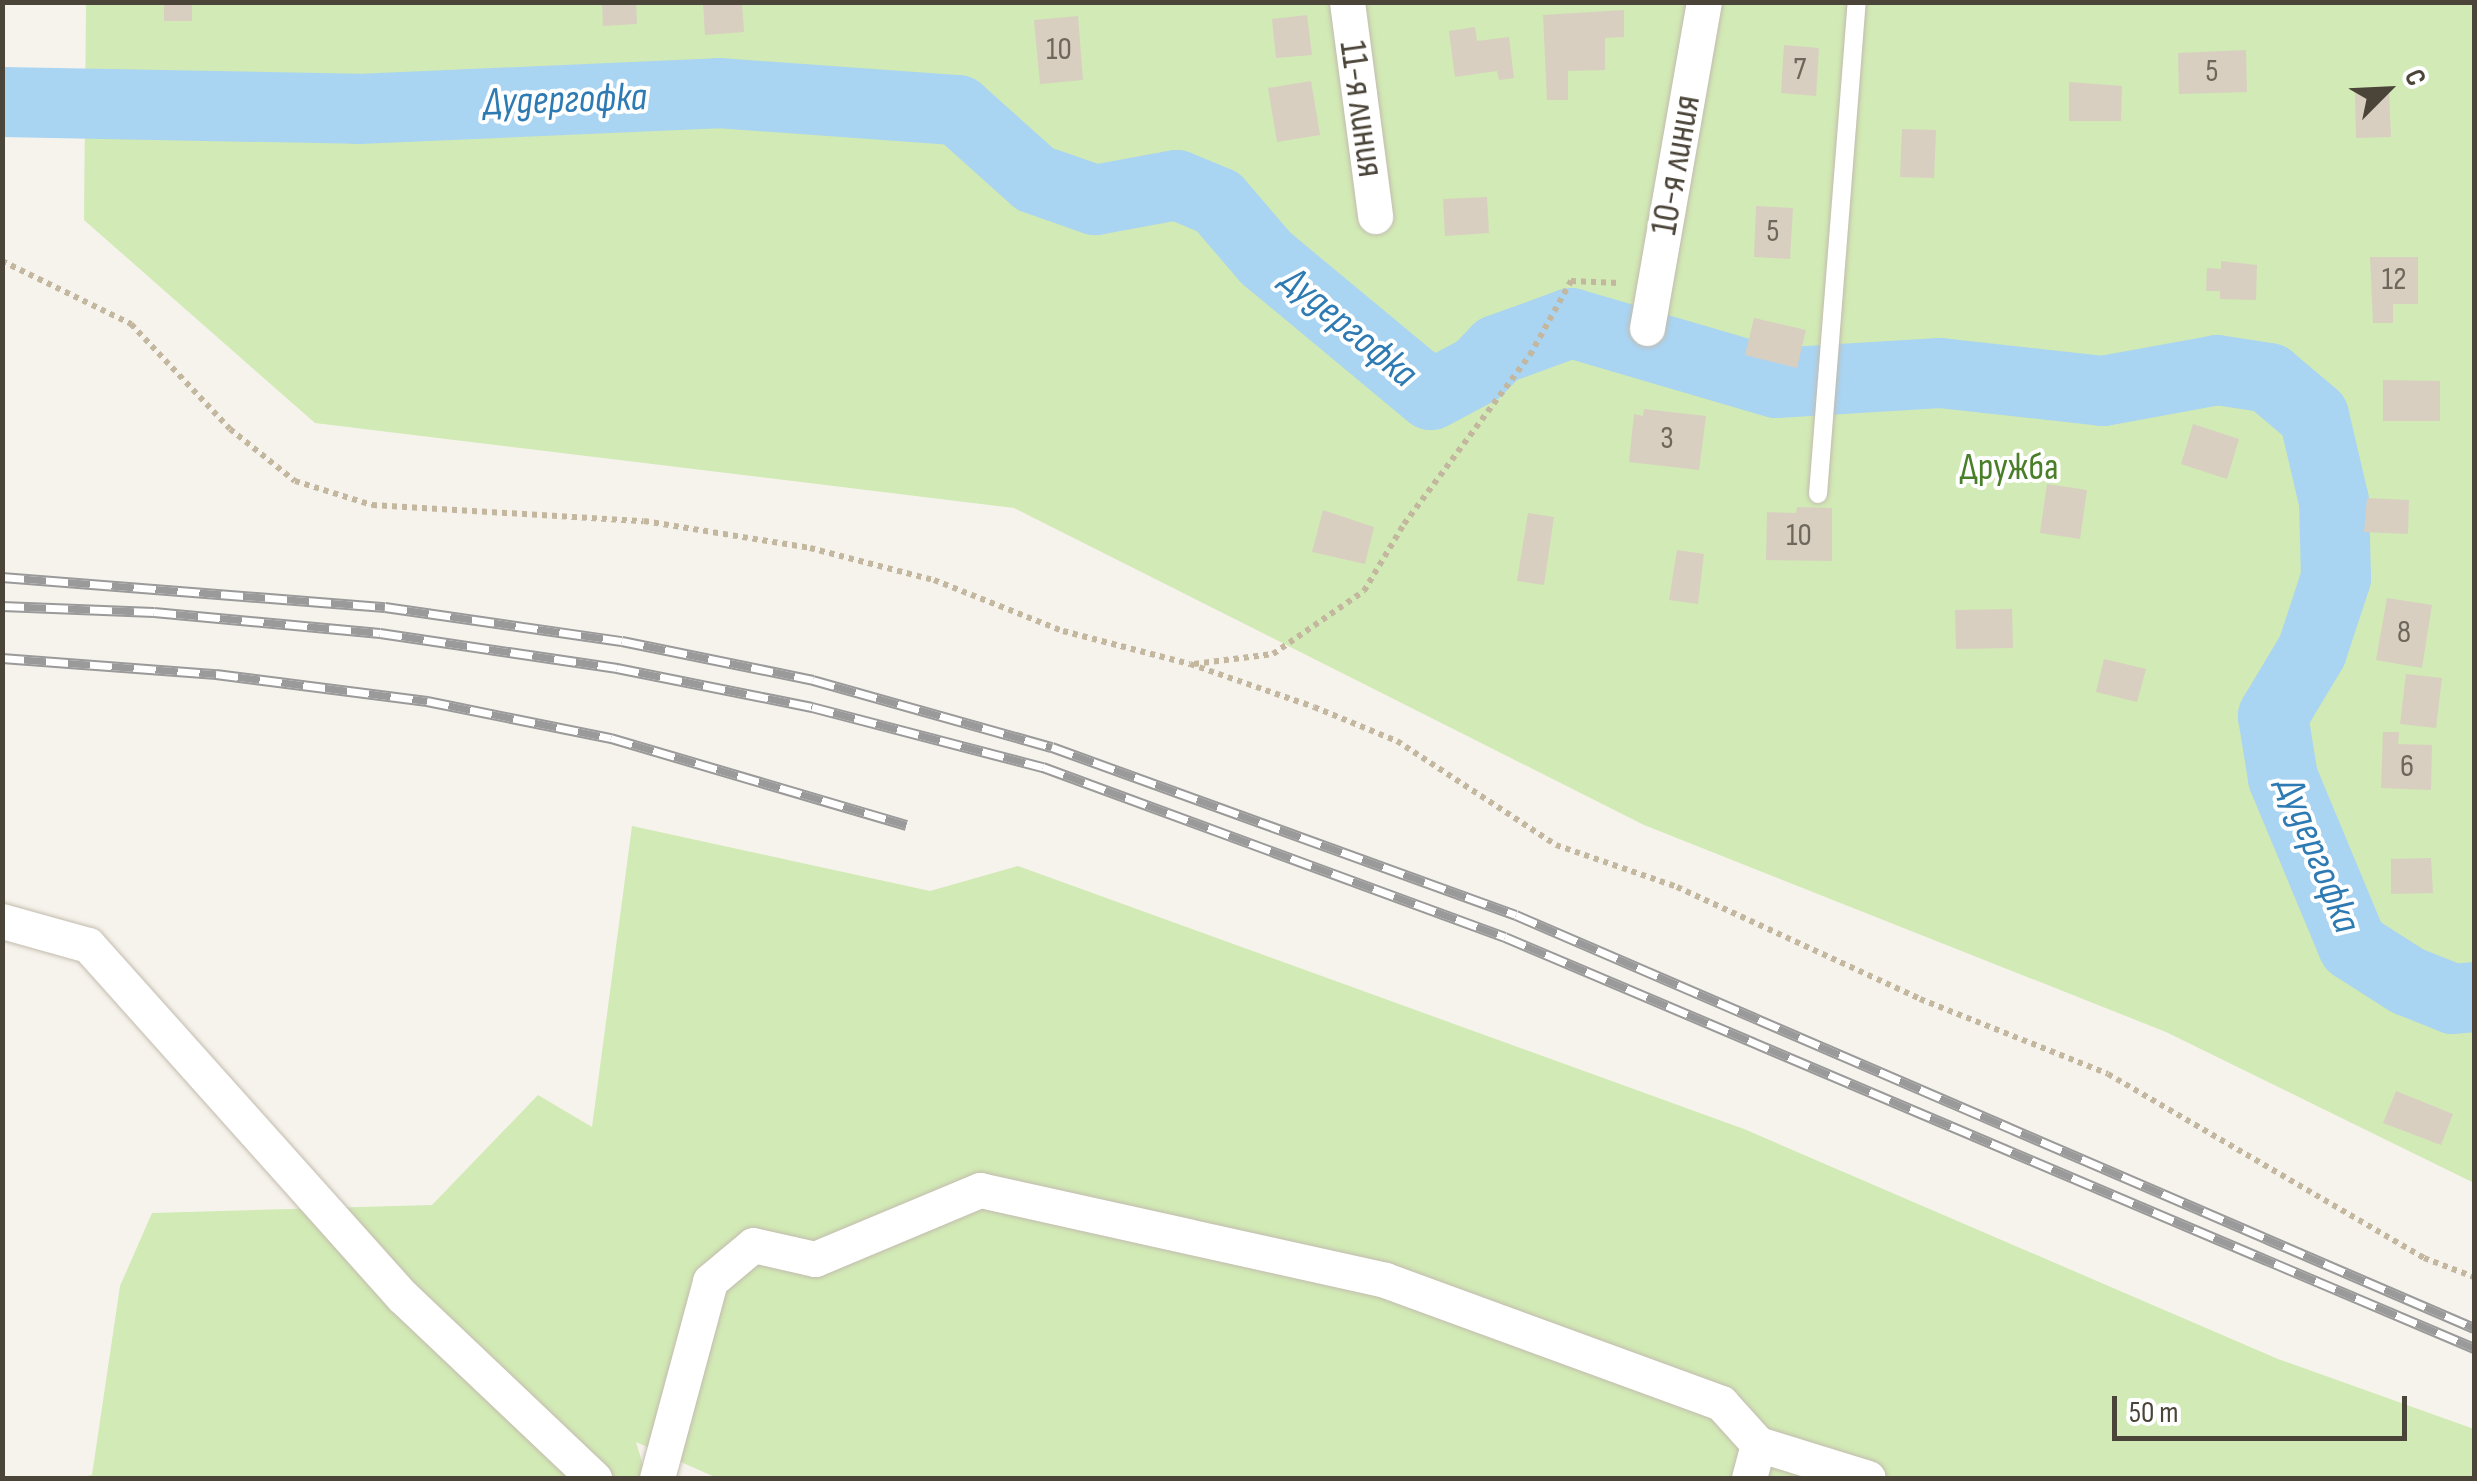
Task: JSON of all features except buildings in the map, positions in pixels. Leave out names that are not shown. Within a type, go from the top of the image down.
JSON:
[{"type":"street","name":"11-я линия","points":[[1347,2],[1375,216]]},
{"type":"street","name":"10-я линия","points":[[1647,328],[1704,2]]},
{"type":"street","points":[[2,921],[88,945],[402,1296],[594,1478]]},
{"type":"street","points":[[657,1478],[710,1281],[754,1245],[815,1259],[980,1190],[1386,1280],[1721,1403],[1758,1444],[1868,1478]]},
{"type":"street","points":[[1748,1478],[1758,1444]]},
{"type":"lane","points":[[1818,494],[1857,2]]},
{"type":"path","points":[[2,261],[131,324],[230,429],[295,480],[372,505],[644,521],[810,548],[934,580],[1064,631],[1190,664],[1397,741],[1556,845],[1677,887],[1920,998],[2108,1074],[2424,1258],[2474,1277]]},
{"type":"path","points":[[1190,664],[1274,654],[1364,592],[1404,524],[1530,355],[1571,280],[1655,285]]},
{"type":"green space","name":"Дружба","points":[[86,3],[2474,3],[2474,1183],[2166,1032],[1644,825],[1014,508],[315,423],[84,220]]},
{"type":"green space","points":[[632,826],[930,891],[1018,866],[1744,1129],[2278,1359],[2474,1429],[2474,1478],[717,1478],[636,1442],[647,1478],[77,1478],[92,1475],[120,1286],[152,1213],[432,1205],[538,1095],[592,1127]]},
{"type":"waterway","name":"Дудергофка","points":[[2,102],[358,109],[718,93],[958,110],[1035,179],[1095,200],[1177,185],[1218,202],[1266,258],[1431,395],[1478,370],[1497,350],[1571,323],[1776,383],[1940,373],[2103,391],[2217,370],[2269,378],[2314,416],[2334,501],[2336,578],[2312,651],[2273,716],[2283,778],[2353,946],[2408,981],[2453,999],[2474,997]]},
{"type":"railway","points":[[2,577],[385,607],[622,641],[813,680],[1052,747],[1516,915],[2474,1328]]},
{"type":"railway","points":[[2,606],[154,612],[380,633],[617,668],[812,707],[1043,767],[1505,937],[2474,1348]]},
{"type":"railway","points":[[2,658],[216,674],[427,701],[611,738],[906,825]]}]
